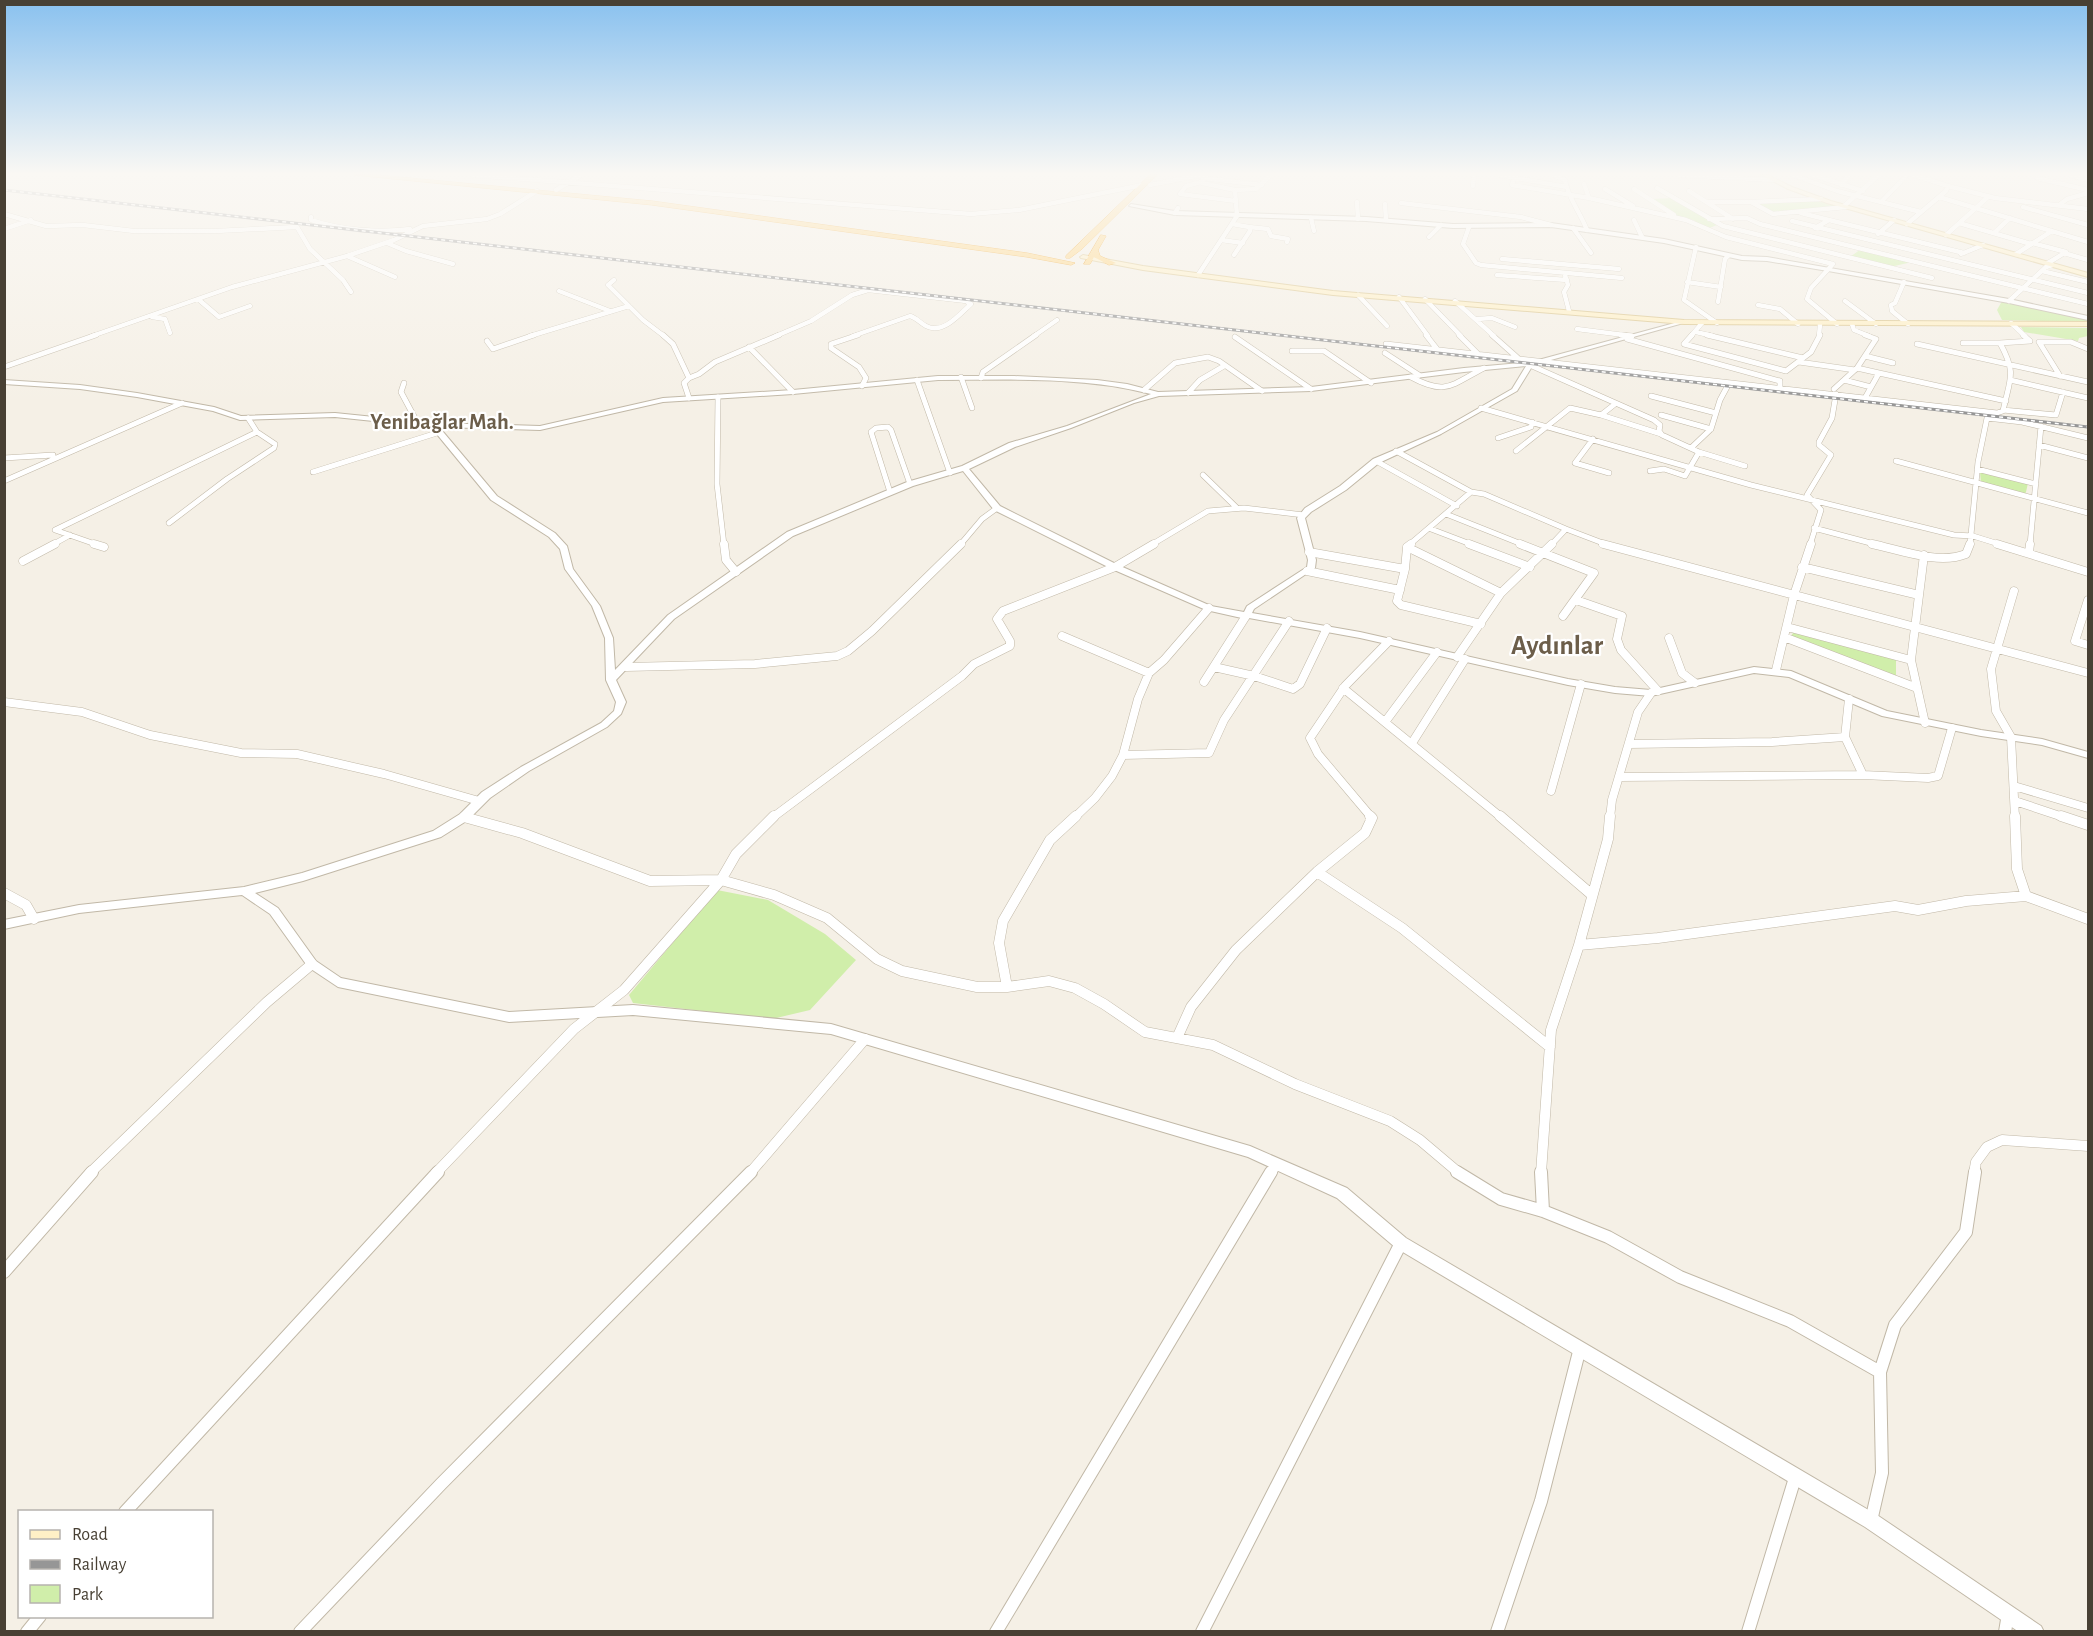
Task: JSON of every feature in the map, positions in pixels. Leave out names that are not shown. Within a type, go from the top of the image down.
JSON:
[{"type":"highway","points":[[1001,251],[1078,259],[1092,251]]},
{"type":"highway","points":[[1027,251],[1078,259]]},
{"type":"highway","points":[[1039,253],[1066,251]]},
{"type":"highway","points":[[1078,259],[1083,251]]},
{"type":"highway","points":[[1095,251],[1097,257],[1112,263]]},
{"type":"main road","points":[[2006,251],[2088,275]]},
{"type":"main road","points":[[1078,259],[1143,268]]},
{"type":"main road","points":[[1078,259],[1358,295],[1455,301],[1684,322],[2088,324]]},
{"type":"street","points":[[313,251],[343,280],[351,292]]},
{"type":"street","points":[[4,367],[232,287],[361,251]]},
{"type":"street","points":[[407,251],[453,264]]},
{"type":"street","points":[[1198,275],[1214,251]]},
{"type":"street","points":[[1234,255],[1237,251]]},
{"type":"street","points":[[1468,251],[1476,263],[1622,278]]},
{"type":"street","points":[[1695,251],[1684,300],[1689,306],[1709,316],[1717,323]]},
{"type":"street","points":[[1711,251],[1728,256],[1830,267],[2088,318]]},
{"type":"street","points":[[1767,259],[1779,251]]},
{"type":"street","points":[[1781,251],[1830,267]]},
{"type":"street","points":[[1822,251],[1932,278]]},
{"type":"street","points":[[1837,324],[1808,298],[1811,288],[1830,267],[1852,251]]},
{"type":"street","points":[[1875,251],[2088,304]]},
{"type":"street","points":[[1917,251],[2088,293]]},
{"type":"street","points":[[1957,251],[1964,253]]},
{"type":"street","points":[[1924,286],[1953,260],[1968,251]]},
{"type":"street","points":[[2016,254],[2020,251]]},
{"type":"street","points":[[2063,251],[2066,252],[2064,253]]},
{"type":"street","points":[[2064,253],[2088,260]]},
{"type":"street","points":[[2009,301],[2064,253]]},
{"type":"street","points":[[346,256],[395,277]]},
{"type":"street","points":[[1718,302],[1725,259],[1728,256]]},
{"type":"street","points":[[1502,259],[1619,268]]},
{"type":"street","points":[[1890,268],[1918,262]]},
{"type":"street","points":[[1562,263],[1568,285],[1564,292],[1569,311]]},
{"type":"street","points":[[2042,271],[2088,282]]},
{"type":"street","points":[[1497,275],[1567,280]]},
{"type":"street","points":[[614,280],[608,285],[643,320],[651,324],[673,344],[689,378]]},
{"type":"street","points":[[1687,282],[1721,287]]},
{"type":"street","points":[[1904,282],[1895,303],[1891,305],[1892,311],[1908,324]]},
{"type":"street","points":[[689,398],[684,384],[689,378],[699,374],[715,362],[749,346],[811,321],[852,295],[868,290],[966,301],[971,304],[941,328],[932,329],[916,317],[910,316],[831,344],[831,348],[859,367],[866,378],[862,386]]},
{"type":"street","points":[[559,291],[611,311]]},
{"type":"street","points":[[1358,295],[1387,326]]},
{"type":"street","points":[[1399,297],[1437,349]]},
{"type":"street","points":[[198,299],[219,317],[250,306]]},
{"type":"street","points":[[1425,299],[1478,354]]},
{"type":"street","points":[[1455,301],[1519,359]]},
{"type":"street","points":[[1845,301],[1876,324]]},
{"type":"street","points":[[1477,319],[1500,317],[1498,305]]},
{"type":"street","points":[[1758,305],[1780,309],[1798,324]]},
{"type":"street","points":[[487,341],[494,349],[629,306]]},
{"type":"street","points":[[148,317],[165,319],[170,333]]},
{"type":"street","points":[[1492,318],[1515,327]]},
{"type":"street","points":[[981,378],[983,372],[1057,320]]},
{"type":"street","points":[[611,680],[626,667],[671,617],[803,527],[910,484],[965,468],[1012,445],[1069,427],[1131,402],[1158,394],[1311,389],[1484,368],[1532,365],[1684,322]]},
{"type":"street","points":[[1702,323],[1684,344],[1786,371],[1818,346],[1822,334],[1820,324]]},
{"type":"street","points":[[2011,323],[2030,341]]},
{"type":"street","points":[[1776,670],[1794,595],[1821,510],[1808,499],[1808,492],[1831,454],[1819,445],[1819,442],[1832,418],[1835,392],[1856,369],[1876,339],[1854,330],[1852,324]]},
{"type":"street","points":[[1577,329],[1636,336]]},
{"type":"street","points":[[1696,332],[1801,360],[1879,373],[2006,401]]},
{"type":"street","points":[[1234,337],[1311,389]]},
{"type":"street","points":[[1627,339],[1780,381],[1780,388]]},
{"type":"street","points":[[1963,343],[2083,341],[2088,349]]},
{"type":"street","points":[[2039,342],[2060,376]]},
{"type":"street","points":[[2000,343],[2011,363],[2010,380],[2003,410]]},
{"type":"street","points":[[1386,344],[1780,388],[1835,392],[1865,398],[1997,413],[2003,410],[2056,415],[2063,392]]},
{"type":"street","points":[[1917,344],[2011,363],[2088,382]]},
{"type":"street","points":[[749,346],[793,392]]},
{"type":"street","points":[[1292,351],[1324,351],[1371,383]]},
{"type":"street","points":[[1385,353],[1430,387],[1443,389],[1484,368]]},
{"type":"street","points":[[1865,356],[1893,363]]},
{"type":"street","points":[[1144,390],[1175,363],[1208,357],[1262,391]]},
{"type":"street","points":[[1532,365],[1654,420],[1660,425],[1661,434]]},
{"type":"street","points":[[1204,682],[1250,608],[1311,568],[1312,560],[1301,518],[1304,514],[1343,488],[1376,461],[1439,433],[1515,390],[1524,373],[1532,365]]},
{"type":"street","points":[[1188,393],[1200,380],[1224,366]]},
{"type":"street","points":[[1865,398],[1879,373]]},
{"type":"street","points":[[961,377],[972,408]]},
{"type":"street","points":[[313,472],[437,429],[540,428],[639,404],[689,398],[793,392],[961,377],[1097,382],[1158,394]]},
{"type":"street","points":[[917,380],[950,473]]},
{"type":"street","points":[[1844,380],[1870,387]]},
{"type":"street","points":[[2010,380],[2088,398]]},
{"type":"street","points":[[4,382],[80,387],[182,403],[248,418],[312,414],[417,422],[437,429],[446,444],[494,498],[552,535],[564,549],[569,570],[596,606],[609,638],[611,680],[621,702],[618,712],[604,724],[525,769],[479,801],[464,817],[437,834],[303,877],[244,891],[79,909],[4,925]]},
{"type":"street","points":[[404,383],[401,392],[417,422]]},
{"type":"street","points":[[1692,447],[1711,429],[1728,387]]},
{"type":"street","points":[[1651,396],[1716,413]]},
{"type":"street","points":[[718,397],[717,484],[726,560],[736,572]]},
{"type":"street","points":[[4,481],[182,403]]},
{"type":"street","points":[[1601,415],[1615,404]]},
{"type":"street","points":[[1481,408],[1808,499],[1954,535],[1973,536],[2088,572]]},
{"type":"street","points":[[1516,452],[1570,408],[1661,434],[1699,452],[1745,466]]},
{"type":"street","points":[[1661,415],[1711,429]]},
{"type":"street","points":[[169,523],[227,478],[272,450],[275,444],[257,432],[248,418]]},
{"type":"street","points":[[1814,528],[1943,559],[1961,558],[1966,555],[1973,536],[1977,469],[1987,418],[2002,418],[2088,438]]},
{"type":"street","points":[[1498,438],[1524,430],[1531,426],[1532,422]]},
{"type":"street","points":[[2029,552],[2041,426]]},
{"type":"street","points":[[890,492],[871,432],[876,428],[891,430],[910,484]]},
{"type":"street","points":[[104,547],[55,530],[257,432]]},
{"type":"street","points":[[1593,439],[1575,463],[1609,473]]},
{"type":"street","points":[[2039,445],[2088,458]]},
{"type":"street","points":[[1396,451],[1471,492],[1484,494],[1612,546],[2088,673]]},
{"type":"street","points":[[1650,471],[1664,469],[1685,476],[1699,452]]},
{"type":"street","points":[[4,458],[59,455]]},
{"type":"street","points":[[1376,461],[1457,506]]},
{"type":"street","points":[[1896,461],[2088,513]]},
{"type":"street","points":[[965,468],[997,508],[1114,567],[1209,608],[1327,628],[1581,684],[1654,692],[1733,673],[1776,670],[1791,674],[1885,714],[1952,728],[2042,742],[2088,755]]},
{"type":"street","points":[[1977,469],[2036,483]]},
{"type":"street","points":[[1203,475],[1237,508]]},
{"type":"street","points":[[1471,492],[1431,529],[1407,547],[1405,569],[1397,602],[1401,605],[1481,624]]},
{"type":"street","points":[[626,667],[755,664],[837,656],[848,651],[872,631],[973,532],[982,519],[997,508]]},
{"type":"street","points":[[126,1510],[384,1228],[574,1029],[624,990],[721,880],[736,854],[770,819],[962,676],[974,664],[1010,646],[1010,641],[997,619],[1003,611],[1114,567],[1199,515],[1220,508],[1304,514]]},
{"type":"street","points":[[1446,514],[1594,573],[1563,616]]},
{"type":"street","points":[[1431,529],[1530,567]]},
{"type":"street","points":[[1412,742],[1501,593],[1530,567],[1566,529]]},
{"type":"street","points":[[23,561],[70,535]]},
{"type":"street","points":[[1407,547],[1501,593]]},
{"type":"street","points":[[1310,552],[1405,569]]},
{"type":"street","points":[[1924,555],[1911,660],[1925,723]]},
{"type":"street","points":[[1802,567],[1919,595]]},
{"type":"street","points":[[1307,571],[1400,590]]},
{"type":"street","points":[[2014,591],[1991,669],[1996,711],[2010,737],[2017,869],[2026,896]]},
{"type":"street","points":[[1575,600],[1622,616],[1617,639],[1621,650],[1654,692]]},
{"type":"street","points":[[2088,600],[2075,641],[2088,645]]},
{"type":"street","points":[[1008,987],[999,943],[1003,921],[1050,840],[1095,798],[1112,776],[1123,755],[1138,699],[1149,673],[1164,660],[1209,608]]},
{"type":"street","points":[[1123,755],[1209,753],[1224,720],[1289,621]]},
{"type":"street","points":[[1787,627],[1911,660]]},
{"type":"street","points":[[1214,667],[1254,676],[1293,689],[1300,684],[1327,628]]},
{"type":"street","points":[[1062,636],[1149,673]]},
{"type":"street","points":[[1784,637],[1917,688]]},
{"type":"street","points":[[1670,638],[1682,673],[1695,683]]},
{"type":"street","points":[[1177,1038],[1191,1007],[1236,950],[1317,872],[1365,833],[1372,818],[1318,754],[1310,738],[1330,703],[1358,668],[1389,641]]},
{"type":"street","points":[[1385,722],[1437,652]]},
{"type":"street","points":[[1551,791],[1581,684]]},
{"type":"street","points":[[1343,688],[1412,742],[1592,894]]},
{"type":"street","points":[[1544,1211],[1541,1168],[1551,1030],[1579,945],[1608,839],[1612,800],[1638,712],[1654,692]]},
{"type":"street","points":[[1849,699],[1845,737],[1863,775]]},
{"type":"street","points":[[4,702],[82,712],[150,735],[241,753],[297,754],[384,774],[479,801]]},
{"type":"street","points":[[1619,777],[1863,775],[1928,778],[1938,776],[1952,728]]},
{"type":"street","points":[[1629,744],[1772,742],[1845,737]]},
{"type":"street","points":[[2014,786],[2088,808]]},
{"type":"street","points":[[2015,801],[2088,825]]},
{"type":"street","points":[[464,817],[522,833],[650,881],[721,880],[774,895],[827,918],[877,959],[902,971],[977,987],[1008,987],[1049,981],[1075,988],[1104,1004],[1145,1032],[1213,1046],[1295,1084],[1390,1121],[1420,1140],[1449,1167],[1502,1199],[1544,1211],[1608,1237],[1680,1277],[1790,1322],[1880,1372]]},
{"type":"street","points":[[1317,872],[1402,928],[1550,1047]]},
{"type":"street","points":[[244,891],[274,911],[312,964],[338,982],[509,1017],[633,1010],[831,1029],[1250,1152],[1342,1193],[1401,1243],[1871,1521],[2036,1632]]},
{"type":"street","points":[[4,893],[26,905],[34,919]]},
{"type":"street","points":[[1579,945],[1658,938],[1895,906],[1918,910],[1966,901],[2026,896],[2088,919]]},
{"type":"street","points":[[4,1272],[89,1173],[267,1002],[312,964]]},
{"type":"street","points":[[300,1632],[441,1484],[766,1157],[865,1039]]},
{"type":"street","points":[[1871,1521],[1882,1473],[1880,1372],[1895,1325],[1966,1232],[1976,1162],[1987,1147],[2002,1140],[2088,1146]]},
{"type":"street","points":[[996,1632],[1275,1164]]},
{"type":"street","points":[[1202,1632],[1401,1243]]},
{"type":"street","points":[[1497,1632],[1541,1501],[1580,1347]]},
{"type":"street","points":[[1748,1632],[1795,1478]]},
{"type":"street","points":[[2005,1632],[2008,1614]]},
{"type":"street","points":[[27,1632],[39,1618]]},
{"type":"green space","points":[[1858,251],[1870,251],[1912,262],[1890,267],[1850,257]]},
{"type":"green space","points":[[2002,301],[2084,318],[2088,322],[2002,320],[1997,310]]},
{"type":"green space","points":[[2021,327],[2088,328],[2088,336],[2079,338],[2078,341],[2024,332]]},
{"type":"green space","points":[[1980,472],[2028,483],[2026,492],[2025,494],[1981,483]]},
{"type":"green space","points":[[1795,630],[1896,658],[1896,676],[1892,677],[1791,636]]},
{"type":"green space","points":[[717,890],[768,900],[825,934],[856,960],[810,1010],[772,1019],[633,1003],[629,995]]},
{"type":"railway","points":[[543,251],[2088,427]]},
{"type":"district","name":"Yenibağlar Mah.","points":[[442,422]]},
{"type":"district","name":"Aydınlar","points":[[1557,645]]}]
